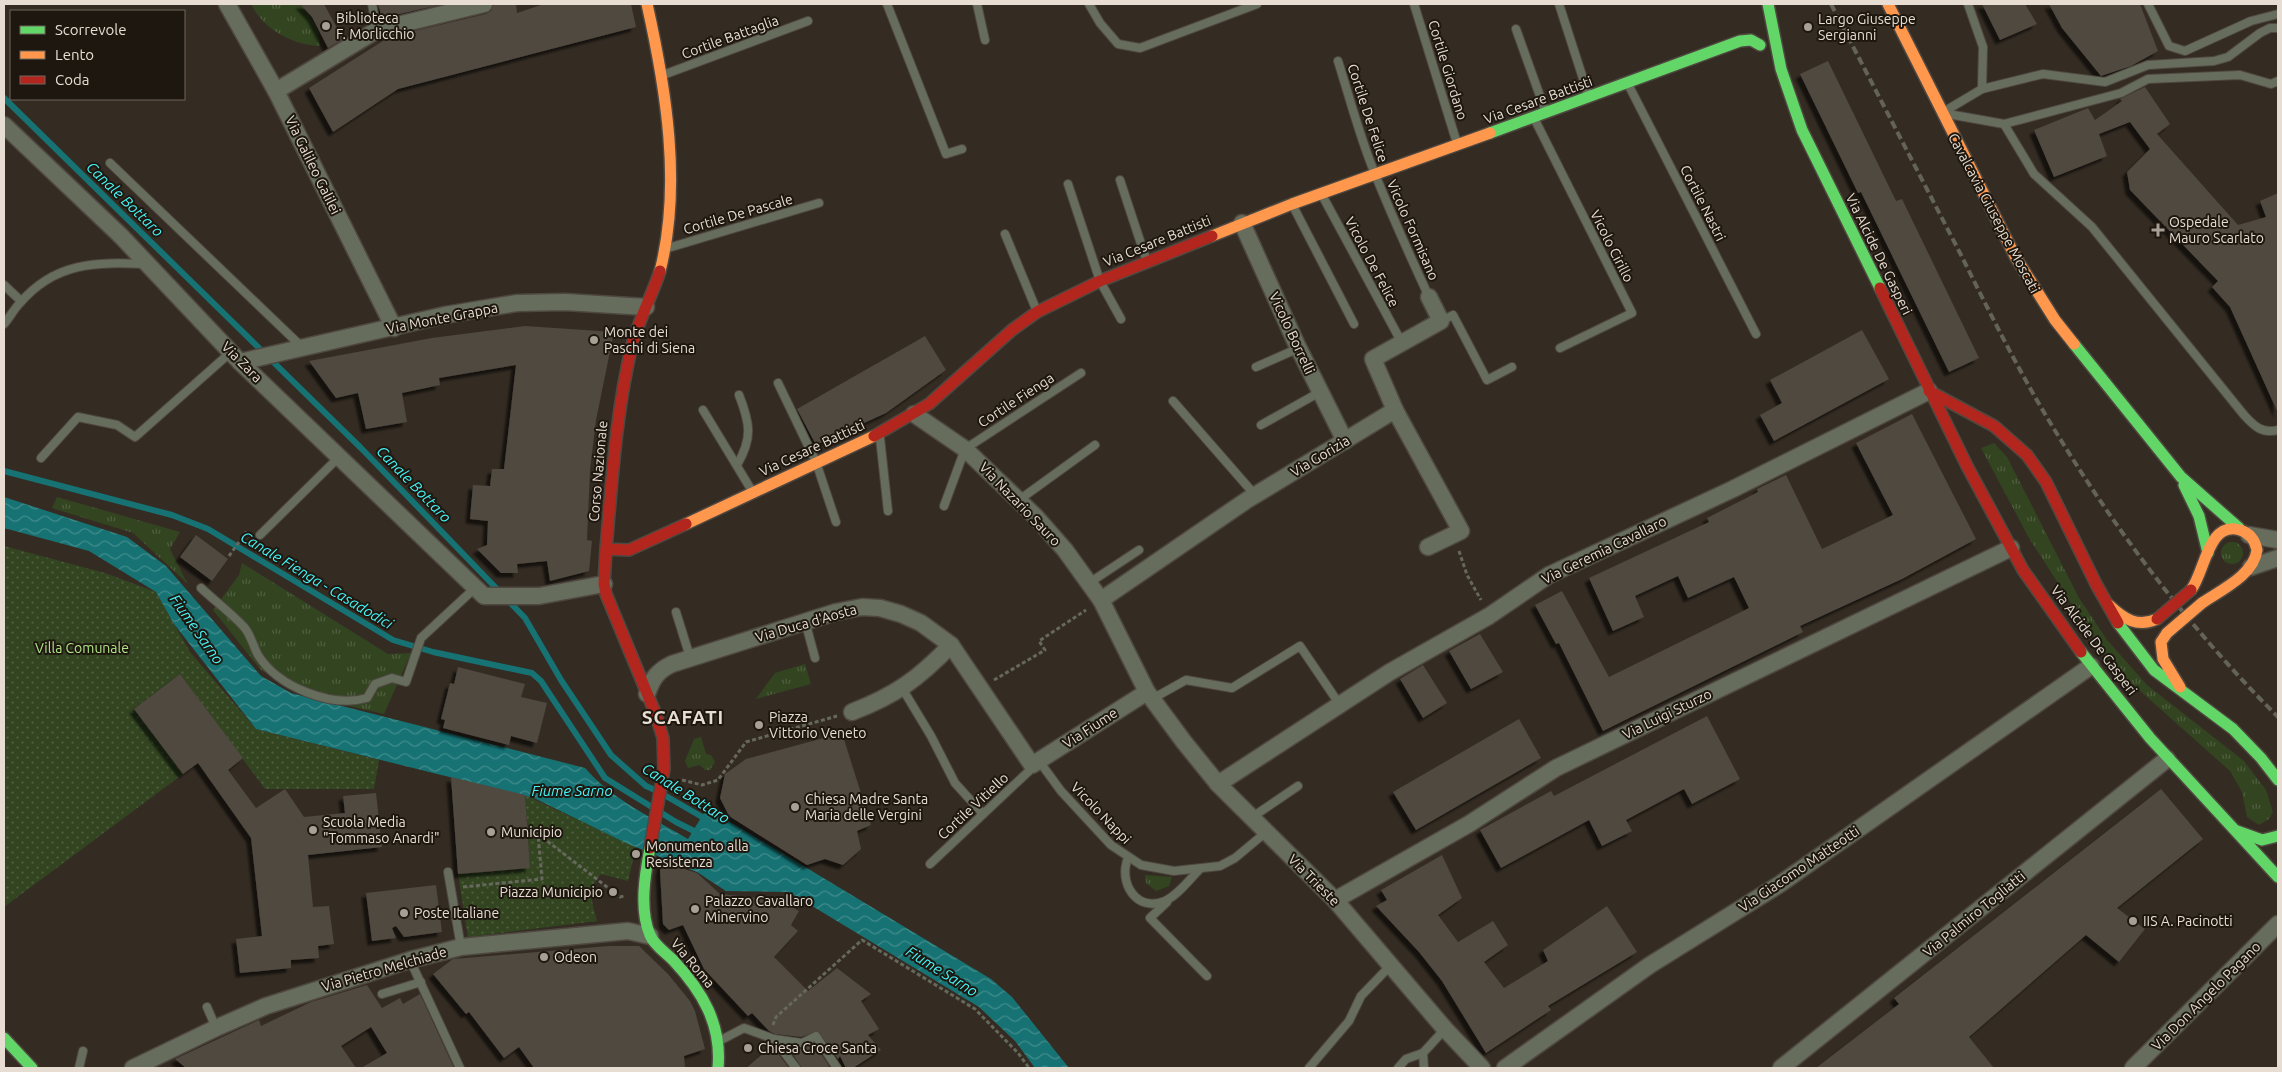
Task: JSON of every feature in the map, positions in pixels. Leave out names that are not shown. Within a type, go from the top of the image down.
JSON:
[{"type":"main road","name":"Corso Nazionale","points":[[647,4],[659,53],[668,135],[668,214],[659,278],[633,343],[616,428],[604,584],[615,620],[647,694],[664,744],[662,778],[644,907],[650,936]]},
{"type":"main road","name":"Via Alcide De Gasperi","points":[[1768,4],[1780,64],[1802,130],[1929,391],[2023,570],[2091,666],[2167,759],[2278,877]]},
{"type":"main road","name":"Cavalcavia Giuseppe Moscati","points":[[1888,4],[1941,113],[2016,258],[2044,304],[2181,477],[2244,531]]},
{"type":"main road","points":[[1758,28],[1763,60]]},
{"type":"main road","name":"Via Cesare Battisti","points":[[606,549],[629,550],[880,433],[929,404],[1012,330],[1037,312],[1100,281],[1242,223],[1374,173],[1546,114],[1740,41],[1751,40],[1760,45]]},
{"type":"main road","name":"Via Alcide De Gasperi","points":[[1777,97],[1802,130]]},
{"type":"main road","name":"Via Alcide De Gasperi","points":[[1929,391],[1959,405],[2009,438],[2028,456],[2042,477],[2102,598],[2123,634],[2152,669],[2240,734],[2264,759],[2278,780]]},
{"type":"main road","points":[[1982,433],[1992,432],[2009,438]]},
{"type":"main road","points":[[1967,466],[1970,443]]},
{"type":"main road","name":"Cavalcavia Giuseppe Moscati","points":[[2181,477],[2199,516],[2208,553]]},
{"type":"main road","points":[[2102,598],[2132,623],[2142,624],[2157,619],[2191,590],[2203,574],[2208,553],[2216,536],[2223,530],[2244,531],[2255,543],[2256,558],[2251,567],[2202,603],[2167,633],[2161,642],[2163,659],[2173,678],[2186,694]]},
{"type":"main road","points":[[2232,829],[2261,840],[2269,840],[2278,836]]},
{"type":"main road","name":"Via Roma","points":[[650,936],[685,972],[707,1003],[716,1024],[719,1041],[718,1068]]},
{"type":"main road","points":[[4,1038],[32,1068]]},
{"type":"street","name":"Via Galileo Galilei","points":[[227,4],[276,91],[394,328]]},
{"type":"street","points":[[276,91],[377,30],[484,4]]},
{"type":"street","name":"Via Zara","points":[[4,125],[122,236],[236,357],[480,592]]},
{"type":"street","name":"Vicolo Borrelli","points":[[1242,223],[1299,348],[1345,441]]},
{"type":"street","points":[[1428,547],[1461,531],[1395,410],[1373,359],[1441,322],[1429,297]]},
{"type":"street","name":"Via Monte Grappa","points":[[236,357],[280,352],[394,328],[444,315],[517,303],[564,302],[646,307]]},
{"type":"street","name":"Via Geremia Cavallaro","points":[[1218,784],[1390,672],[1490,616],[1549,575],[1733,489],[1929,391]]},
{"type":"street","name":"Via Gorizia","points":[[1101,600],[1255,496],[1395,410]]},
{"type":"street","name":"Via Nazario Sauro","points":[[914,414],[965,449],[1019,500],[1065,550],[1101,600],[1149,695]]},
{"type":"street","name":"Cavalcavia Giuseppe Moscati","points":[[2244,531],[2278,540]]},
{"type":"street","name":"Via Luigi Sturzo","points":[[1334,900],[1468,824],[1556,768],[2011,548]]},
{"type":"street","points":[[2251,567],[2278,558]]},
{"type":"street","points":[[480,592],[530,596],[604,584]]},
{"type":"street","name":"Via Duca d'Aosta","points":[[647,694],[654,676],[662,668],[690,657],[805,621],[862,607],[880,608],[901,614],[921,623],[950,645],[1035,763]]},
{"type":"street","points":[[852,712],[885,699],[902,688],[918,677],[950,645]]},
{"type":"street","name":"Via Giacomo Matteotti","points":[[1505,1068],[1650,966],[1780,884],[2091,666]]},
{"type":"street","name":"Via Trieste","points":[[1149,695],[1218,784],[1334,900],[1482,1068]]},
{"type":"street","name":"Via Fiume","points":[[1035,763],[1149,695]]},
{"type":"street","name":"Via Palmiro Togliatti","points":[[1781,1068],[2167,759]]},
{"type":"street","name":"Via Don Angelo Pagano","points":[[2133,1068],[2278,924]]},
{"type":"street","name":"Via Pietro Melchiade","points":[[133,1068],[216,1028],[275,1003],[410,960],[461,947],[628,931],[650,936]]},
{"type":"lane","points":[[372,4],[377,30]]},
{"type":"lane","points":[[887,4],[946,154],[962,149]]},
{"type":"lane","points":[[977,4],[985,40]]},
{"type":"lane","points":[[1089,4],[1100,23],[1118,44],[1140,48],[1257,4]]},
{"type":"lane","name":"Cortile Giordano","points":[[1414,4],[1458,145]]},
{"type":"lane","points":[[1559,4],[1589,98]]},
{"type":"lane","points":[[1968,4],[1983,47],[1982,89]]},
{"type":"lane","points":[[2148,4],[2169,46],[2185,51],[2251,21],[2278,14]]},
{"type":"lane","name":"Cortile Battaglia","points":[[661,75],[808,21]]},
{"type":"lane","points":[[1941,113],[1982,89],[2043,74],[2105,82],[2148,66],[2214,61],[2228,57],[2260,33],[2270,28],[2278,28]]},
{"type":"lane","points":[[1516,29],[1546,114]]},
{"type":"lane","name":"Cortile De Felice","points":[[1338,61],[1374,173]]},
{"type":"lane","points":[[1941,113],[2004,124],[2121,93],[2148,79],[2240,75],[2271,84],[2278,81]]},
{"type":"lane","name":"Cortile Nastri","points":[[1628,84],[1756,334]]},
{"type":"lane","name":"Vicolo Cirillo","points":[[1534,118],[1632,313],[1560,348]]},
{"type":"lane","points":[[2004,124],[2034,174],[2092,227],[2244,415],[2258,429],[2271,432],[2278,430]]},
{"type":"lane","points":[[110,164],[302,347]]},
{"type":"lane","name":"Vicolo Formisano","points":[[1374,173],[1399,229],[1402,241],[1429,297]]},
{"type":"lane","points":[[1120,180],[1147,261]]},
{"type":"lane","points":[[1068,184],[1100,281],[1121,319]]},
{"type":"lane","name":"Vicolo De Felice","points":[[1321,193],[1402,343]]},
{"type":"lane","name":"Cortile De Pascale","points":[[664,249],[819,203]]},
{"type":"lane","points":[[1292,204],[1354,324]]},
{"type":"lane","points":[[1005,234],[1037,312]]},
{"type":"lane","points":[[4,324],[21,302],[44,282],[74,267],[102,262],[148,264]]},
{"type":"lane","points":[[4,285],[21,302]]},
{"type":"lane","points":[[1441,322],[1453,315],[1487,380],[1512,367]]},
{"type":"lane","points":[[1256,367],[1299,348]]},
{"type":"lane","points":[[41,458],[78,417],[93,418],[117,425],[134,437],[236,357]]},
{"type":"lane","name":"Cortile Fienga","points":[[965,449],[1081,373]]},
{"type":"lane","points":[[778,383],[816,462],[836,522]]},
{"type":"lane","points":[[1260,425],[1320,392]]},
{"type":"lane","points":[[737,465],[745,451],[748,430],[748,418],[739,395]]},
{"type":"lane","points":[[1172,401],[1255,496]]},
{"type":"lane","points":[[703,410],[753,492]]},
{"type":"lane","points":[[880,433],[888,511]]},
{"type":"lane","points":[[1019,500],[1095,445]]},
{"type":"lane","points":[[944,506],[965,449]]},
{"type":"lane","points":[[260,535],[338,456]]},
{"type":"lane","points":[[1089,583],[1139,550]]},
{"type":"lane","points":[[201,588],[246,628],[258,656],[280,677],[304,693],[346,701],[367,698],[375,684],[392,678],[406,682],[421,638],[480,592]]},
{"type":"lane","points":[[676,612],[690,657]]},
{"type":"lane","points":[[805,621],[815,658]]},
{"type":"lane","points":[[1149,695],[1186,680],[1232,688],[1300,646],[1340,705]]},
{"type":"lane","points":[[902,688],[931,736],[955,782],[983,814]]},
{"type":"lane","name":"Cortile Vitiello","points":[[930,864],[1029,771],[1035,763]]},
{"type":"lane","name":"Vicolo Nappi","points":[[1035,763],[1112,845],[1128,858],[1141,865],[1163,870],[1199,870],[1220,866],[1235,858],[1265,833]]},
{"type":"lane","points":[[1251,818],[1298,786]]},
{"type":"lane","points":[[1128,858],[1124,878],[1128,889],[1136,898],[1146,902],[1157,903],[1171,898]]},
{"type":"lane","points":[[1199,870],[1150,918],[1207,976]]},
{"type":"lane","points":[[448,872],[461,947]]},
{"type":"lane","points":[[410,960],[460,1068]]},
{"type":"lane","points":[[1309,1068],[1349,1021],[1361,996],[1391,966]]},
{"type":"lane","points":[[382,994],[421,982]]},
{"type":"lane","points":[[207,1007],[216,1028]]},
{"type":"lane","points":[[719,1041],[744,1028],[774,1039],[802,1043],[816,1036],[837,1068]]},
{"type":"lane","points":[[1398,1068],[1406,1059],[1423,1053],[1445,1028]]},
{"type":"lane","points":[[774,1039],[796,1068]]},
{"type":"lane","points":[[79,1068],[83,1052]]},
{"type":"lane","points":[[1423,1053],[1424,1068]]},
{"type":"path","points":[[230,556],[248,529]]},
{"type":"path","points":[[1453,535],[1467,575],[1490,616]]},
{"type":"path","points":[[981,688],[1045,650],[1039,641],[1101,600]]},
{"type":"path","points":[[662,778],[702,785],[718,780],[746,742],[852,712]]},
{"type":"path","points":[[452,888],[542,879],[538,834],[620,897],[630,892]]},
{"type":"path","points":[[760,1034],[775,1023],[776,1017],[862,940],[975,1009],[1018,1053],[1029,1068]]},
{"type":"green space","points":[[251,4],[300,4],[314,23],[320,40],[320,46],[299,43],[280,34],[263,21]]},
{"type":"green space","points":[[1994,443],[2007,457],[2079,598],[2107,640],[2147,685],[2244,761],[2266,790],[2273,812],[2269,819],[2259,825],[2247,817],[2242,792],[2230,771],[2111,665],[2029,538],[1981,448]]},
{"type":"green space","points":[[57,497],[180,532],[170,549],[187,583],[133,533],[52,508]]},
{"type":"green space","points":[[2232,542],[2240,545],[2243,553],[2240,561],[2232,564],[2224,561],[2221,553],[2224,545]]},
{"type":"green space","name":"Villa Comunale","points":[[4,546],[105,573],[156,592],[190,652],[256,729],[379,760],[374,789],[265,789],[180,674],[134,709],[183,774],[4,907]]},
{"type":"green space","points":[[242,563],[388,654],[411,653],[384,714],[298,694],[260,669],[213,610],[239,575]]},
{"type":"green space","points":[[805,664],[811,684],[756,699],[775,673]]},
{"type":"green space","points":[[701,737],[706,754],[711,755],[715,762],[710,770],[705,770],[700,765],[688,768],[685,761],[694,739]]},
{"type":"green space","points":[[525,795],[636,847],[628,881],[601,874],[596,880],[592,891],[592,901],[597,921],[468,937],[458,874],[530,868]]},
{"type":"green space","points":[[1145,875],[1172,877],[1169,886],[1156,891],[1146,883]]},
{"type":"water","name":"Fiume Sarno","points":[[4,497],[127,537],[166,566],[261,676],[291,693],[585,768],[608,790],[621,799],[688,839],[707,808],[991,979],[1012,997],[1069,1068],[1035,1068],[1015,1041],[979,1007],[789,892],[726,891],[697,872],[626,843],[534,798],[256,729],[174,624],[156,592],[89,551],[4,528]]},
{"type":"building","name":"Biblioteca F. Morlicchio","points":[[300,4],[324,4],[343,39],[328,48],[312,17]]},
{"type":"building","points":[[378,4],[443,4],[382,18]]},
{"type":"building","points":[[494,4],[516,4],[517,13],[544,4],[631,4],[636,27],[398,89],[333,132],[309,88],[389,37],[486,14],[491,11]]},
{"type":"building","points":[[1982,4],[2025,4],[2037,24],[2000,40]]},
{"type":"building","points":[[2049,4],[2140,4],[2158,51],[2131,66],[2101,76],[2062,28]]},
{"type":"building","points":[[1828,61],[1896,201],[1902,199],[1979,358],[1949,372],[1861,192],[1858,193],[1800,74]]},
{"type":"building","points":[[2145,87],[2170,124],[2157,134],[2238,225],[2266,217],[2260,201],[2278,193],[2278,413],[2230,307],[2212,287],[2218,281],[2130,190],[2127,172],[2150,149],[2130,122],[2099,134],[2107,156],[2054,177],[2034,130],[2088,108],[2095,120],[2122,101],[2120,99]]},
{"type":"building","points":[[525,326],[614,332],[596,420],[590,470],[587,540],[592,541],[589,571],[550,581],[547,561],[517,564],[518,573],[501,573],[477,549],[487,545],[488,521],[470,519],[473,485],[490,486],[492,469],[504,469],[516,365],[439,378],[440,385],[402,393],[407,422],[366,429],[358,393],[336,398],[309,361],[432,338]]},
{"type":"building","points":[[1862,330],[1889,379],[1774,441],[1760,415],[1782,403],[1770,380]]},
{"type":"building","points":[[925,336],[946,370],[886,413],[816,445],[797,409]]},
{"type":"building","points":[[1912,414],[1976,539],[1902,579],[1800,626],[1803,632],[1603,731],[1559,643],[1556,644],[1535,605],[1562,591],[1609,677],[1749,608],[1734,577],[1688,598],[1678,576],[1635,596],[1644,617],[1613,631],[1589,578],[1709,522],[1707,518],[1758,492],[1757,489],[1786,475],[1822,549],[1893,515],[1856,443]]},
{"type":"building","points":[[196,535],[228,559],[212,581],[180,557]]},
{"type":"building","points":[[1480,634],[1503,672],[1471,689],[1449,651]]},
{"type":"building","points":[[1423,665],[1447,703],[1423,718],[1400,679]]},
{"type":"building","points":[[458,667],[525,684],[521,697],[547,703],[537,743],[511,736],[509,745],[443,728],[445,720],[441,719],[450,683],[454,684]]},
{"type":"building","name":"Scuola Media \"Tommaso Anardi\"","points":[[180,674],[243,758],[228,770],[256,808],[285,789],[304,817],[345,813],[343,796],[376,793],[382,847],[308,855],[313,907],[329,906],[334,944],[318,946],[319,958],[291,960],[291,968],[240,973],[236,939],[262,936],[251,838],[198,763],[183,774],[134,709]]},
{"type":"building","points":[[1707,716],[1740,779],[1692,804],[1684,789],[1626,820],[1632,831],[1602,846],[1589,820],[1501,868],[1480,830],[1551,791],[1554,796]]},
{"type":"building","points":[[1519,719],[1541,758],[1416,830],[1393,792]]},
{"type":"building","name":"Chiesa Madre Santa Maria delle Vergini","points":[[842,733],[871,825],[857,831],[861,849],[843,865],[825,859],[807,865],[729,816],[720,798],[725,774],[746,759]]},
{"type":"building","name":"Municipio","points":[[451,777],[525,795],[530,868],[458,874]]},
{"type":"building","points":[[2161,789],[2203,839],[2117,908],[2145,929],[2119,962],[2086,935],[1969,1037],[1994,1068],[1816,1068],[1899,1004],[1894,998]]},
{"type":"building","points":[[1442,855],[1462,898],[1438,915],[1458,942],[1493,921],[1508,945],[1484,962],[1504,988],[1548,961],[1543,950],[1607,906],[1637,952],[1548,1006],[1551,1010],[1486,1053],[1442,981],[1419,952],[1376,906],[1387,900],[1381,890]]},
{"type":"building","points":[[662,862],[697,873],[720,894],[779,900],[799,911],[791,925],[798,931],[774,957],[808,991],[837,968],[871,994],[861,1001],[879,1029],[868,1035],[881,1050],[853,1068],[846,1068],[840,1056],[838,1059],[818,1031],[801,1037],[775,1034],[769,1031],[752,1013],[748,1016],[704,969],[683,925],[669,930],[663,924],[660,871]]},
{"type":"building","name":"Poste Italiane","points":[[436,885],[442,932],[404,937],[396,926],[392,928],[396,938],[372,941],[366,893]]},
{"type":"building","points":[[609,946],[639,946],[668,974],[690,1001],[695,1011],[705,1049],[684,1056],[685,1068],[534,1068],[519,1047],[504,1058],[469,1012],[466,1014],[433,974],[453,959]]},
{"type":"building","points":[[367,985],[382,1008],[400,998],[403,1004],[420,994],[454,1068],[361,1068],[387,1053],[371,1027],[341,1046],[356,1068],[186,1068],[175,1059],[259,1020],[261,1026],[311,1002]]},
{"type":"building","points":[[814,1043],[829,1066],[827,1068],[802,1068],[787,1046],[802,1049]]},
{"type":"building","points":[[772,1046],[789,1068],[746,1068]]},
{"type":"waterway","name":"Canale Bottaro","points":[[4,98],[361,448],[525,618],[561,680],[611,755],[646,786],[657,791]]},
{"type":"waterway","name":"Canale Fienga - Casadodici","points":[[4,471],[172,515],[208,529],[393,640],[433,652],[532,673],[541,681],[605,778],[676,822],[700,834]]},
{"type":"waterway","name":"Canale Bottaro","points":[[666,796],[709,821]]},
{"type":"railway","points":[[1831,4],[2007,346],[2059,437],[2108,512],[2160,583],[2217,652],[2278,717]]},
{"type":"traffic: fast","points":[[1768,4],[1781,69],[1802,130],[1880,288]]},
{"type":"traffic: fast","points":[[1490,133],[1740,41],[1751,40],[1760,45]]},
{"type":"traffic: fast","points":[[2074,344],[2181,477],[2239,528]]},
{"type":"traffic: fast","points":[[2184,485],[2199,516],[2208,553]]},
{"type":"traffic: fast","points":[[2118,623],[2154,670],[2233,729],[2261,758],[2278,780]]},
{"type":"traffic: fast","points":[[2081,652],[2150,738],[2278,877]]},
{"type":"traffic: fast","points":[[2237,831],[2262,840],[2278,836]]},
{"type":"traffic: fast","points":[[650,848],[644,892],[645,914],[650,935],[654,942],[673,960],[693,984],[708,1009],[717,1037],[718,1068]]},
{"type":"traffic: fast","points":[[4,1038],[32,1068]]},
{"type":"traffic: slow","points":[[647,4],[665,103],[671,171],[667,238],[660,271]]},
{"type":"traffic: slow","points":[[1888,4],[2016,258],[2055,320],[2074,344]]},
{"type":"traffic: slow","points":[[1212,236],[1292,204],[1490,133]]},
{"type":"traffic: slow","points":[[686,524],[874,436]]},
{"type":"traffic: slow","points":[[2191,590],[2214,540],[2221,533],[2229,529],[2240,530],[2252,537],[2257,550],[2255,559],[2250,567],[2236,581],[2202,603]]},
{"type":"traffic: slow","points":[[2167,633],[2202,603]]},
{"type":"traffic: slow","points":[[2109,605],[2131,621],[2143,623],[2157,619]]},
{"type":"traffic: slow","points":[[2167,633],[2161,642],[2163,659],[2180,687]]},
{"type":"traffic: jam","points":[[874,436],[929,404],[1012,330],[1037,312],[1100,281],[1212,236]]},
{"type":"traffic: jam","points":[[660,271],[635,335],[627,370],[615,447],[606,549],[629,550],[686,524]]},
{"type":"traffic: jam","points":[[1880,288],[1967,466],[2023,570],[2081,652]]},
{"type":"traffic: jam","points":[[1929,391],[1994,426],[2027,455],[2046,482],[2096,584],[2118,623]]},
{"type":"traffic: jam","points":[[606,549],[604,584],[606,594],[656,715],[663,738],[664,769],[650,848]]},
{"type":"traffic: jam","points":[[2157,619],[2191,590]]},
{"type":"place","name":"Biblioteca F. Morlicchio","points":[[326,26]]},
{"type":"place","name":"Largo Giuseppe Sergianni","points":[[1808,27]]},
{"type":"place","name":"Ospedale Mauro Scarlato","points":[[2158,230]]},
{"type":"place","name":"Monte dei Paschi di Siena","points":[[594,340]]},
{"type":"place","name":"Piazza Vittorio Veneto","points":[[759,725]]},
{"type":"place","name":"Chiesa Madre Santa Maria delle Vergini","points":[[795,807]]},
{"type":"place","name":"Scuola Media \"Tommaso Anardi\"","points":[[313,830]]},
{"type":"place","name":"Municipio","points":[[491,832]]},
{"type":"place","name":"Monumento alla Resistenza","points":[[636,854]]},
{"type":"place","name":"Piazza Municipio","points":[[613,892]]},
{"type":"place","name":"Palazzo Cavallaro Minervino","points":[[695,909]]},
{"type":"place","name":"Poste Italiane","points":[[404,913]]},
{"type":"place","name":"IIS A. Pacinotti","points":[[2133,921]]},
{"type":"place","name":"Odeon","points":[[544,957]]},
{"type":"place","name":"Chiesa Croce Santa","points":[[748,1048]]},
{"type":"district","name":"SCAFATI","points":[[683,717]]}]
